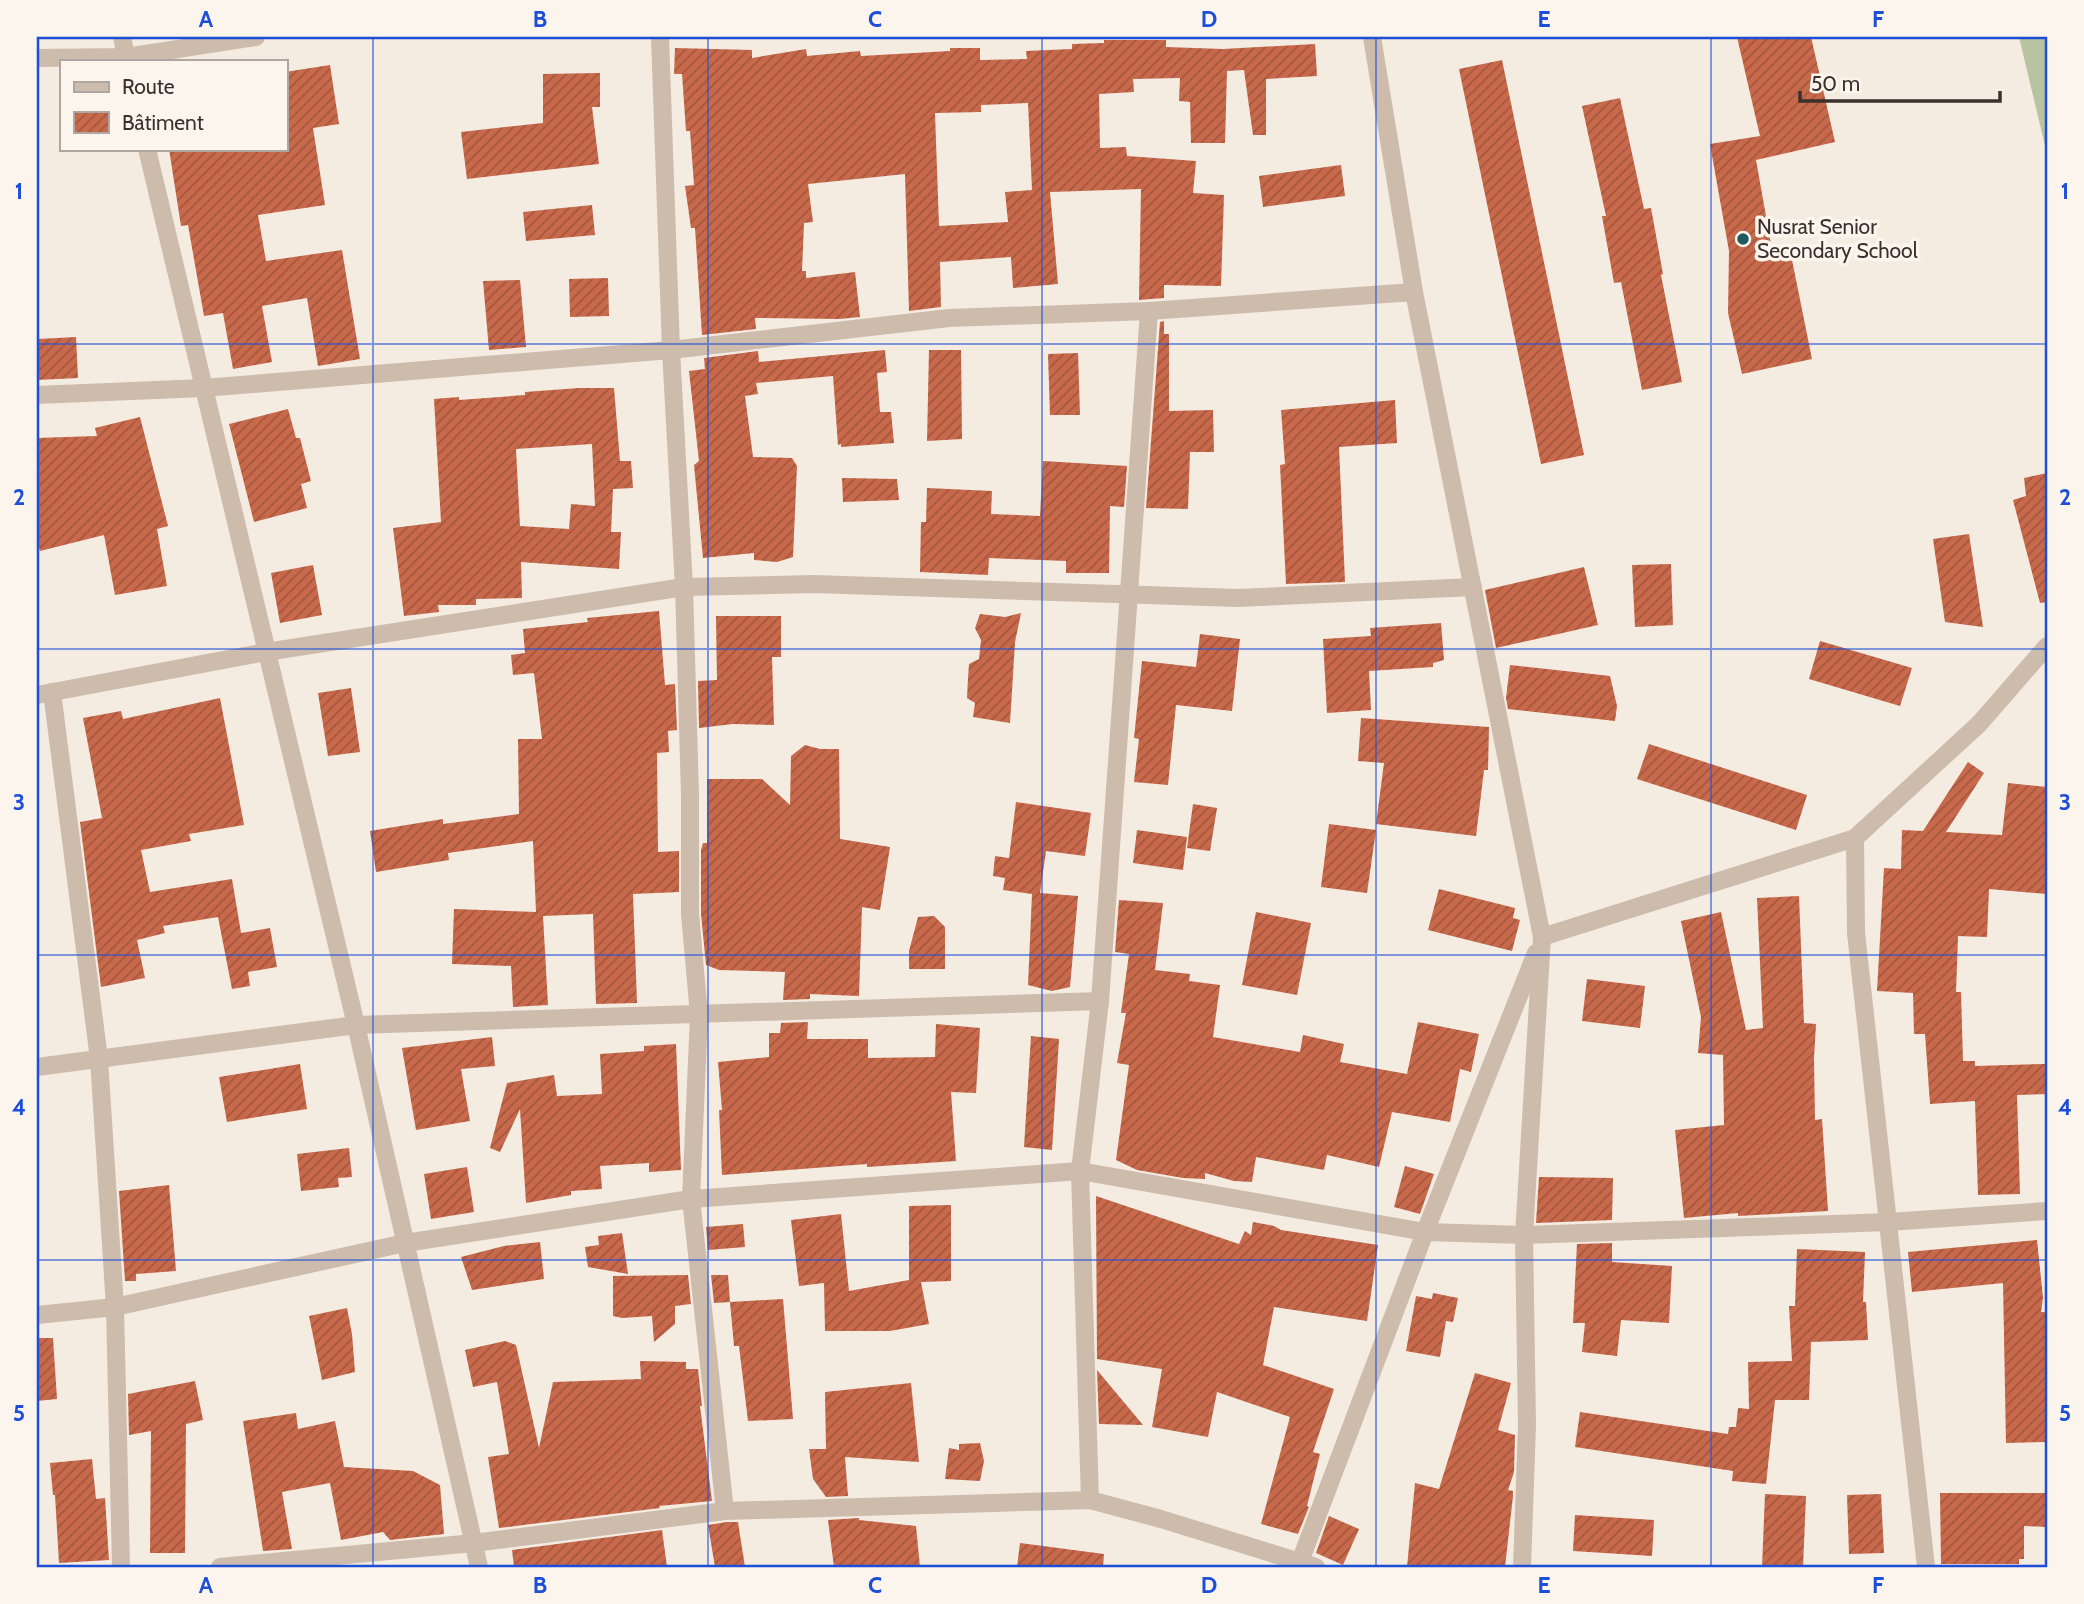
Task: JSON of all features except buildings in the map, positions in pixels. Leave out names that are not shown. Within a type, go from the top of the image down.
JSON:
[{"type":"street","points":[[121,37],[126,59]]},
{"type":"street","points":[[37,58],[126,59],[256,37]]},
{"type":"street","points":[[660,37],[671,350],[684,587],[690,795],[690,914],[699,1015],[691,1199],[724,1511]]},
{"type":"street","points":[[1372,37],[1414,292],[1542,937],[1524,1235],[1527,1425],[1522,1567]]},
{"type":"street","points":[[147,150],[356,1025],[480,1567]]},
{"type":"street","points":[[37,395],[203,388],[671,350],[949,318],[1149,311],[1414,292]]},
{"type":"street","points":[[1090,1500],[1080,1171],[1100,1001],[1149,311]]},
{"type":"street","points":[[121,1567],[115,1307],[99,1059],[44,694],[266,652],[684,587],[814,584],[1238,598],[1473,587]]},
{"type":"street","points":[[1542,937],[1855,838],[1979,724],[2047,646]]},
{"type":"street","points":[[1855,838],[1856,933],[1926,1567]]},
{"type":"street","points":[[220,1567],[474,1543],[724,1511],[1090,1500],[1161,1519],[1305,1566],[1425,1232],[1542,937]]},
{"type":"street","points":[[37,1068],[356,1025],[1100,1001]]},
{"type":"street","points":[[37,1315],[115,1307],[405,1243],[691,1199],[1080,1171],[1425,1232],[1524,1235],[1889,1222],[2047,1211]]},
{"type":"green space","points":[[2019,37],[2047,37],[2047,154]]},
{"type":"place","name":"Nusrat Senior Secondary School","points":[[1743,239]]}]
